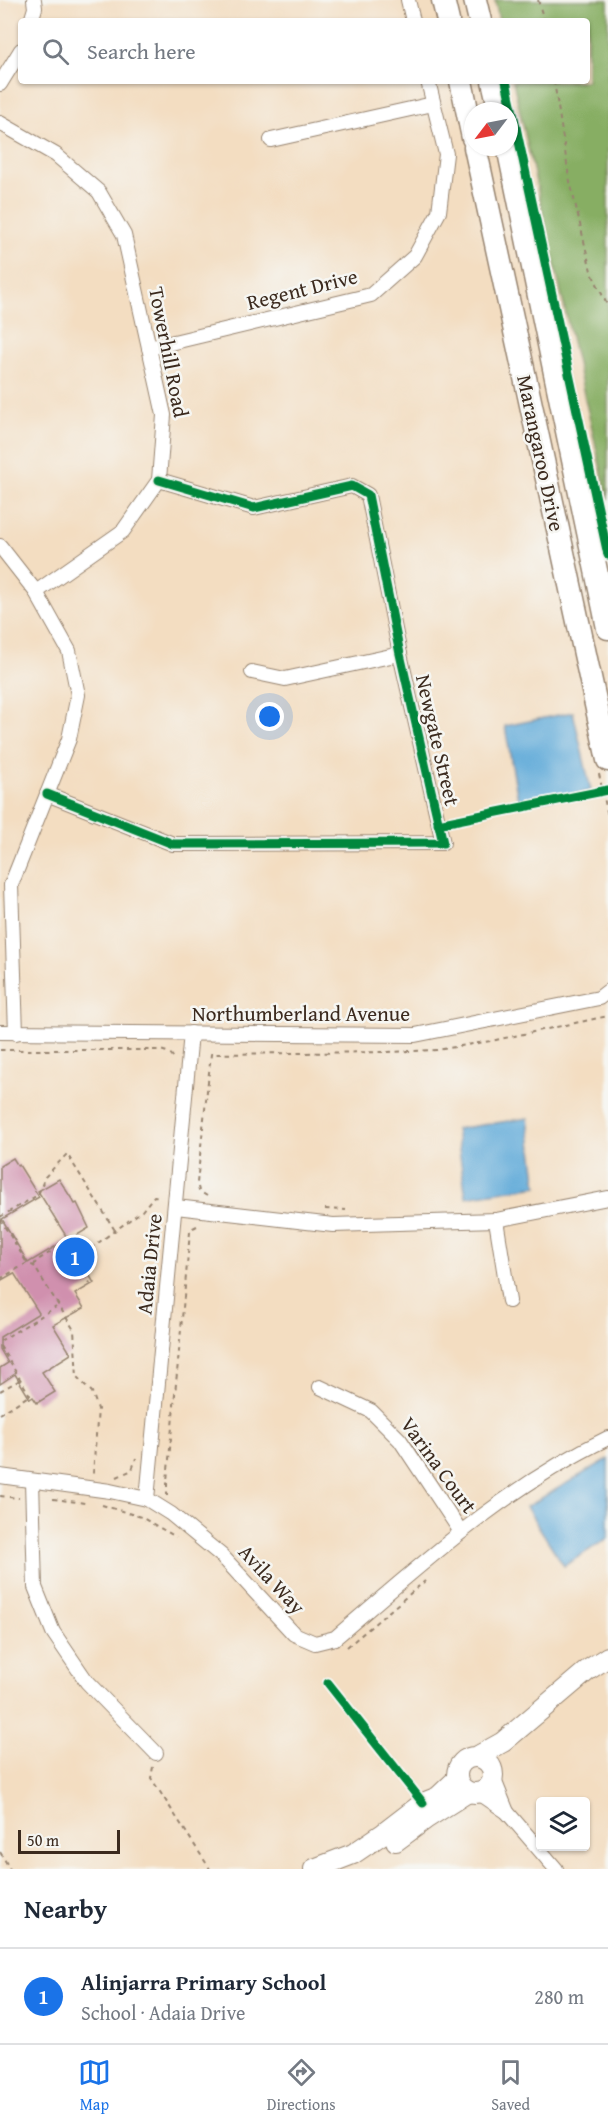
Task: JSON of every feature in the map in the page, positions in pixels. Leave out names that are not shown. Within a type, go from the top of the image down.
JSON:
[{"type":"main road","points":[[444,0],[447,18]]},
{"type":"main road","points":[[475,0],[479,18]]},
{"type":"main road","points":[[462,84],[465,102]]},
{"type":"main road","points":[[494,84],[498,102]]},
{"type":"main road","name":"Marangaroo Drive","points":[[477,156],[608,760]]},
{"type":"main road","points":[[489,156],[495,200],[497,253]]},
{"type":"main road","name":"Marangaroo Drive","points":[[510,156],[608,628]]},
{"type":"street","points":[[32,18],[35,8],[34,0]]},
{"type":"street","points":[[408,0],[412,18]]},
{"type":"street","points":[[0,84],[18,55]]},
{"type":"street","name":"Regent Drive","points":[[148,348],[371,295],[415,256],[439,212],[446,154],[429,84]]},
{"type":"street","points":[[271,140],[433,104]]},
{"type":"street","name":"Towerhill Road","points":[[0,123],[56,155],[99,192],[124,235],[164,414],[159,480]]},
{"type":"street","points":[[36,592],[123,531],[159,480]]},
{"type":"street","name":"Newgate Street","points":[[46,794],[173,844],[443,843],[400,654],[368,495],[352,486],[254,508],[159,480]]},
{"type":"street","points":[[0,546],[36,592],[69,651],[78,695],[69,739],[5,884],[16,1033]]},
{"type":"street","points":[[252,672],[285,679],[400,654]]},
{"type":"street","name":"Northumberland Avenue","points":[[0,1032],[415,1035],[605,996]]},
{"type":"street","name":"Adaia Drive","points":[[147,1499],[191,1033]]},
{"type":"street","points":[[176,1207],[333,1225],[496,1220],[608,1198]]},
{"type":"street","points":[[496,1220],[509,1301]]},
{"type":"street","name":"Varina Court","points":[[320,1387],[371,1411],[400,1440],[461,1532]]},
{"type":"street","name":"Avila Way","points":[[0,1476],[110,1491],[147,1499],[171,1514],[222,1556],[294,1634],[315,1643],[335,1638],[502,1500],[578,1452],[608,1438]]},
{"type":"street","points":[[32,1481],[35,1587],[53,1632],[87,1682],[156,1753]]},
{"type":"street","points":[[314,1869],[353,1854],[423,1803],[468,1788],[489,1787],[486,1767],[503,1742],[588,1670],[608,1657]]},
{"type":"street","points":[[507,1812],[468,1788],[458,1768],[461,1763],[471,1757],[486,1767],[507,1812],[556,1869]]},
{"type":"street","points":[[350,1869],[388,1847],[468,1788]]},
{"type":"path","points":[[538,0],[543,18]]},
{"type":"path","points":[[554,84],[569,177],[591,271],[608,307]]},
{"type":"path","points":[[591,794],[608,790]]},
{"type":"path","points":[[210,1198],[199,1191],[196,1183],[211,1054],[436,1050],[491,1041],[608,1016]]},
{"type":"path","points":[[0,1050],[160,1050],[173,1055],[175,1070]]},
{"type":"path","points":[[100,1475],[92,1472],[98,1409],[96,1400],[77,1377],[74,1330],[34,1266],[27,1263],[0,1218],[38,1195],[45,1177],[67,1154],[116,1232]]},
{"type":"path","points":[[76,1259],[142,1211],[154,1196],[164,1197],[165,1191]]},
{"type":"path","points":[[325,1209],[347,1210]]},
{"type":"path","points":[[167,1504],[167,1480],[190,1232],[195,1226],[206,1222]]},
{"type":"path","points":[[34,1266],[36,1262],[66,1243],[68,1236]]},
{"type":"path","points":[[66,1243],[90,1283]]},
{"type":"path","points":[[0,1279],[27,1263]]},
{"type":"path","points":[[0,1341],[56,1307]]},
{"type":"path","points":[[0,1346],[30,1396],[0,1414]]},
{"type":"path","points":[[0,1391],[20,1380]]},
{"type":"path","points":[[111,1477],[117,1478],[132,1470],[136,1457]]},
{"type":"path","points":[[162,1481],[167,1480]]},
{"type":"path","points":[[0,1496],[22,1498]]},
{"type":"path","points":[[52,1499],[102,1505],[125,1511],[179,1539]]},
{"type":"path","points":[[347,1647],[427,1579]]},
{"type":"path","points":[[156,1753],[150,1778],[210,1869]]},
{"type":"path","points":[[0,1852],[10,1869]]},
{"type":"green space","points":[[495,0],[608,0],[608,500],[514,84],[590,84],[590,18],[498,18]]},
{"type":"water","points":[[573,712],[591,791],[519,805],[505,726]]},
{"type":"water","points":[[528,1118],[537,1186],[466,1197],[456,1129]]},
{"type":"water","points":[[608,1459],[608,1538],[564,1566],[526,1507]]},
{"type":"building","points":[[13,1158],[39,1197],[2,1219],[28,1263],[68,1239],[38,1191],[59,1179],[75,1204],[77,1203],[89,1228],[69,1240],[94,1283],[75,1294],[84,1308],[53,1325],[71,1354],[42,1372],[55,1392],[37,1403],[33,1397],[30,1399],[15,1374],[0,1384],[0,1368],[8,1363],[0,1349],[0,1337],[39,1313],[14,1273],[0,1281],[0,1166]]},
{"type":"cycle path","points":[[507,84],[608,555]]},
{"type":"cycle path","points":[[47,794],[173,844],[443,843],[400,654],[368,495],[352,486],[254,508],[159,480]]},
{"type":"cycle path","points":[[438,824],[608,790]]},
{"type":"cycle path","points":[[328,1683],[423,1803]]},
{"type":"place","name":"Alinjarra Primary School","points":[[75,1257]]}]
